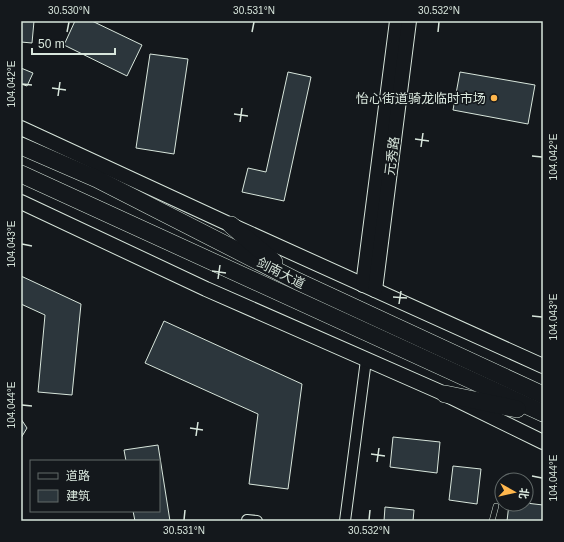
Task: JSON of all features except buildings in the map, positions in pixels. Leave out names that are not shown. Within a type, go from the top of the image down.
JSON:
[{"type":"highway","name":"剑南大道","points":[[21,146],[98,179],[297,281],[543,395]]},
{"type":"highway","name":"剑南大道","points":[[21,174],[543,414]]},
{"type":"highway","points":[[231,225],[297,281]]},
{"type":"highway","points":[[445,394],[543,414]]},
{"type":"main road","name":"元秀路","points":[[369,287],[397,21]]},
{"type":"main road","name":"元秀路","points":[[369,287],[409,21]]},
{"type":"main road","points":[[21,128],[543,366]]},
{"type":"main road","points":[[21,202],[206,289],[445,394],[543,442]]},
{"type":"street","points":[[345,521],[366,360]]},
{"type":"place","name":"怡心街道骑龙临时市场","points":[[494,98]]}]
